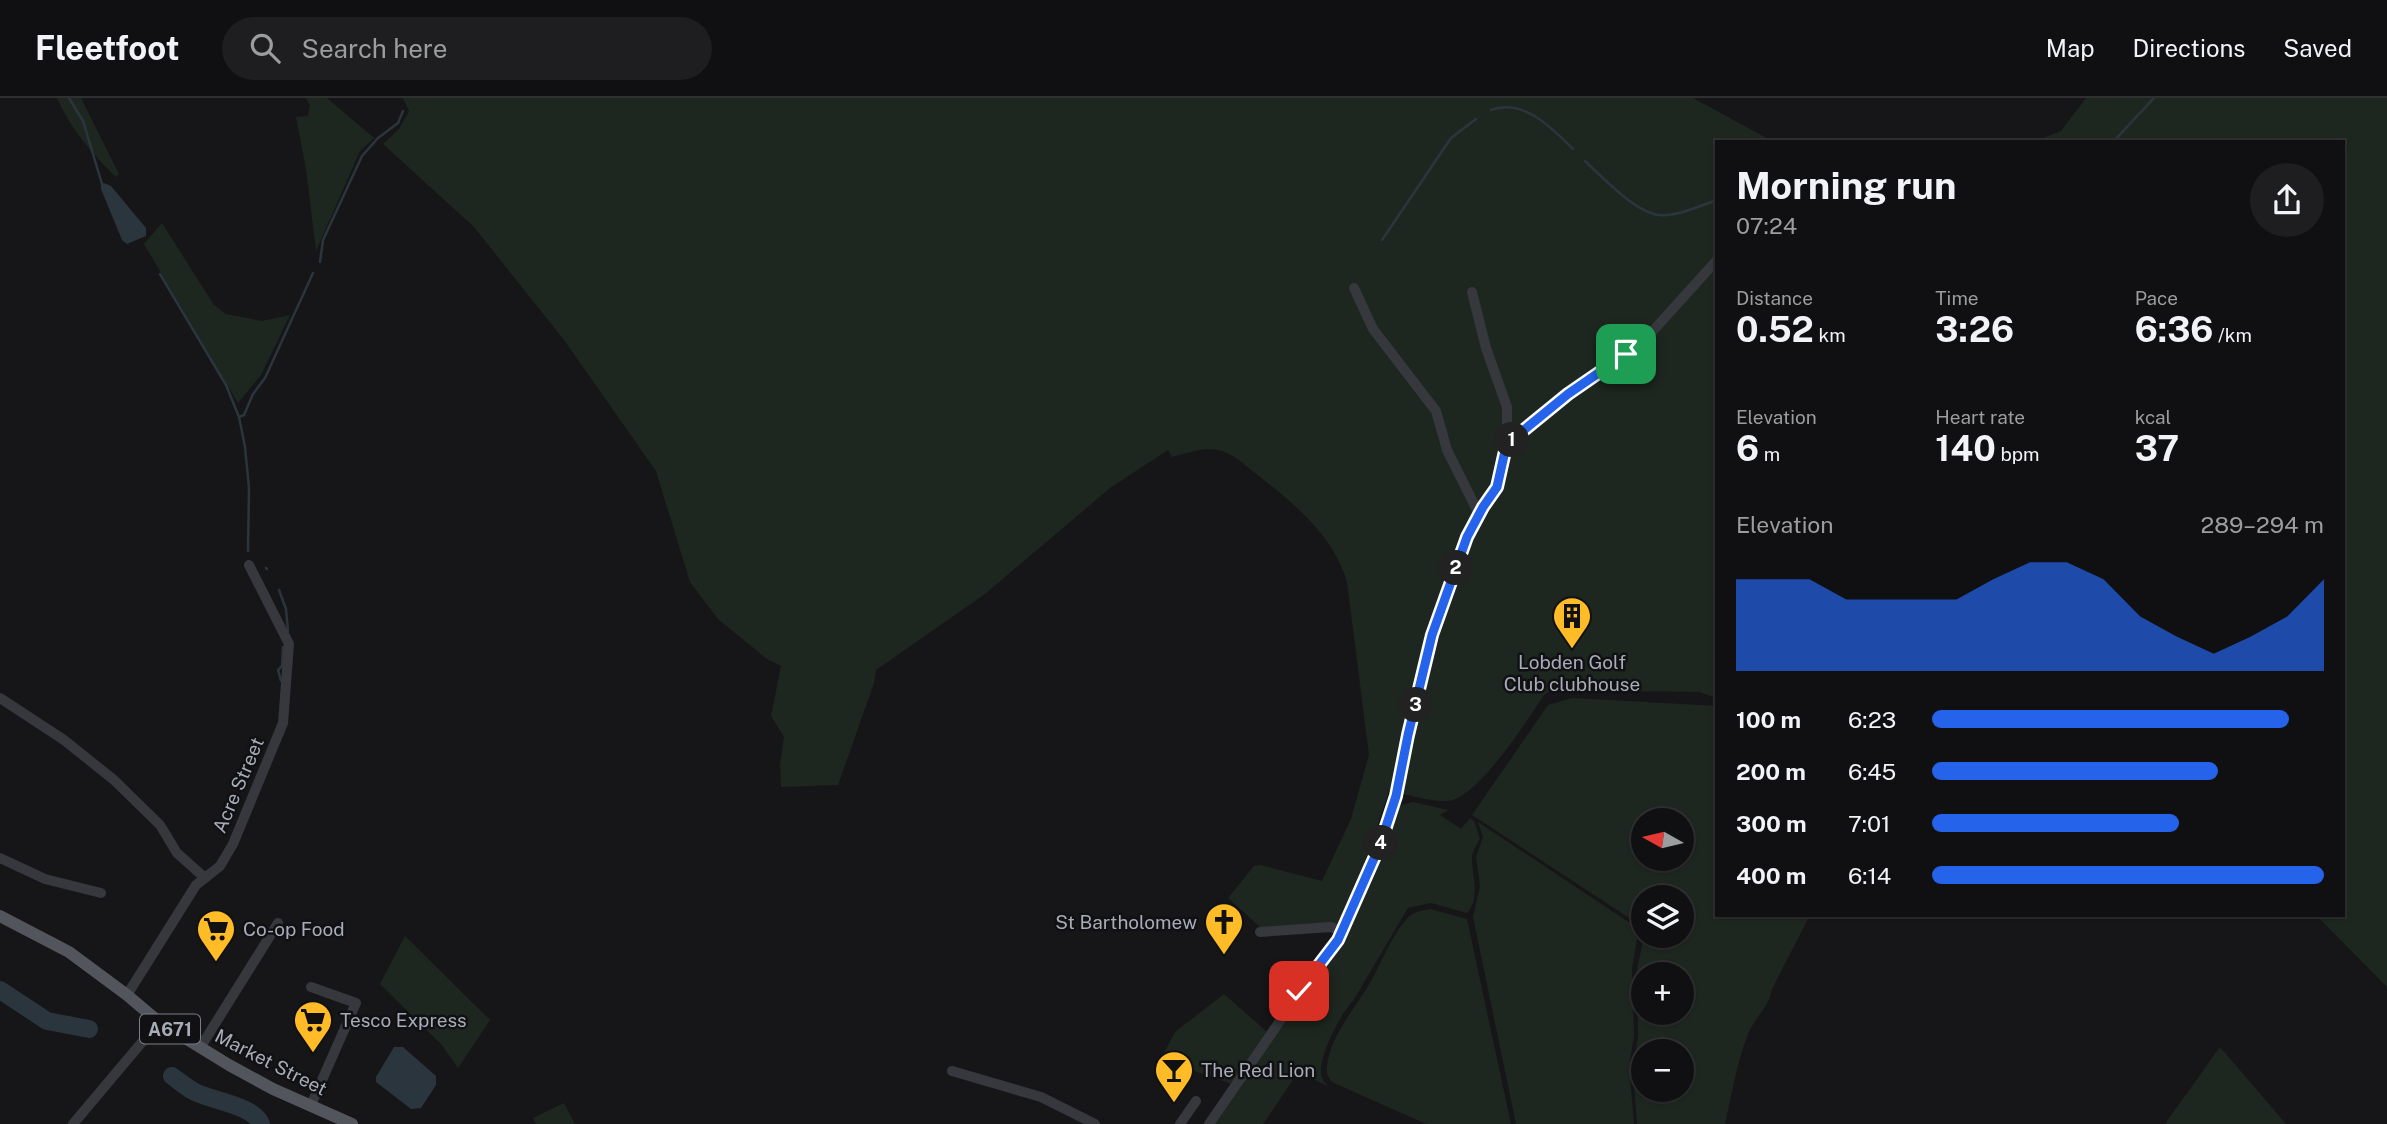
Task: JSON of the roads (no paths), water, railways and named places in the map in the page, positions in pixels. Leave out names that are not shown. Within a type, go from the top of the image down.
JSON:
[{"type":"main road","name":"Market Street","points":[[0,916],[69,953],[159,1022],[200,1048],[273,1089],[311,1105],[333,1120],[352,1124]]},
{"type":"street","points":[[1507,442],[1584,382],[1641,344],[1715,262]]},
{"type":"street","points":[[1354,289],[1373,329],[1436,411],[1447,450],[1479,514]]},
{"type":"street","points":[[1209,1124],[1342,931],[1380,845],[1396,796],[1432,635],[1467,537],[1497,487],[1507,442],[1507,407],[1486,348],[1472,292]]},
{"type":"street","name":"Acre Street","points":[[127,995],[196,885],[220,866],[233,844],[283,723],[289,644],[249,565]]},
{"type":"street","points":[[0,698],[64,740],[114,780],[160,825],[177,853],[205,878]]},
{"type":"street","points":[[0,858],[45,879],[101,892]]},
{"type":"street","points":[[200,1048],[278,923]]},
{"type":"street","points":[[1260,932],[1331,928],[1342,931]]},
{"type":"street","points":[[311,987],[356,1003],[311,1105]]},
{"type":"street","points":[[73,1124],[159,1022]]},
{"type":"street","points":[[952,1071],[1041,1097],[1095,1124]]},
{"type":"street","points":[[1180,1124],[1195,1101]]},
{"type":"waterway","points":[[69,98],[83,121],[102,184]]},
{"type":"waterway","points":[[2115,140],[2154,98]]},
{"type":"waterway","points":[[1491,110],[1503,107],[1526,112],[1547,125],[1573,149]]},
{"type":"waterway","points":[[320,262],[323,240],[362,156],[378,138],[398,123],[403,111]]},
{"type":"waterway","points":[[1382,240],[1451,138],[1476,119]]},
{"type":"waterway","points":[[1585,161],[1619,193],[1640,208],[1659,215],[1688,211],[1715,201]]},
{"type":"waterway","points":[[239,417],[244,415],[253,394],[265,378],[313,273]]},
{"type":"waterway","points":[[160,274],[226,385],[239,417],[249,488],[248,551]]},
{"type":"waterway","points":[[279,590],[286,609],[288,631]]},
{"type":"waterway","points":[[281,681],[278,670],[282,666],[283,647]]},
{"type":"waterway","points":[[0,990],[47,1021],[89,1029]]},
{"type":"waterway","points":[[172,1076],[195,1092],[250,1112],[261,1124]]},
{"type":"place","name":"Lobden Golf Club clubhouse","points":[[1572,650]]},
{"type":"place","name":"St Bartholomew","points":[[1224,956]]},
{"type":"place","name":"Co-op Food","points":[[216,963]]},
{"type":"place","name":"Tesco Express","points":[[313,1054]]},
{"type":"place","name":"The Red Lion","points":[[1174,1104]]}]
